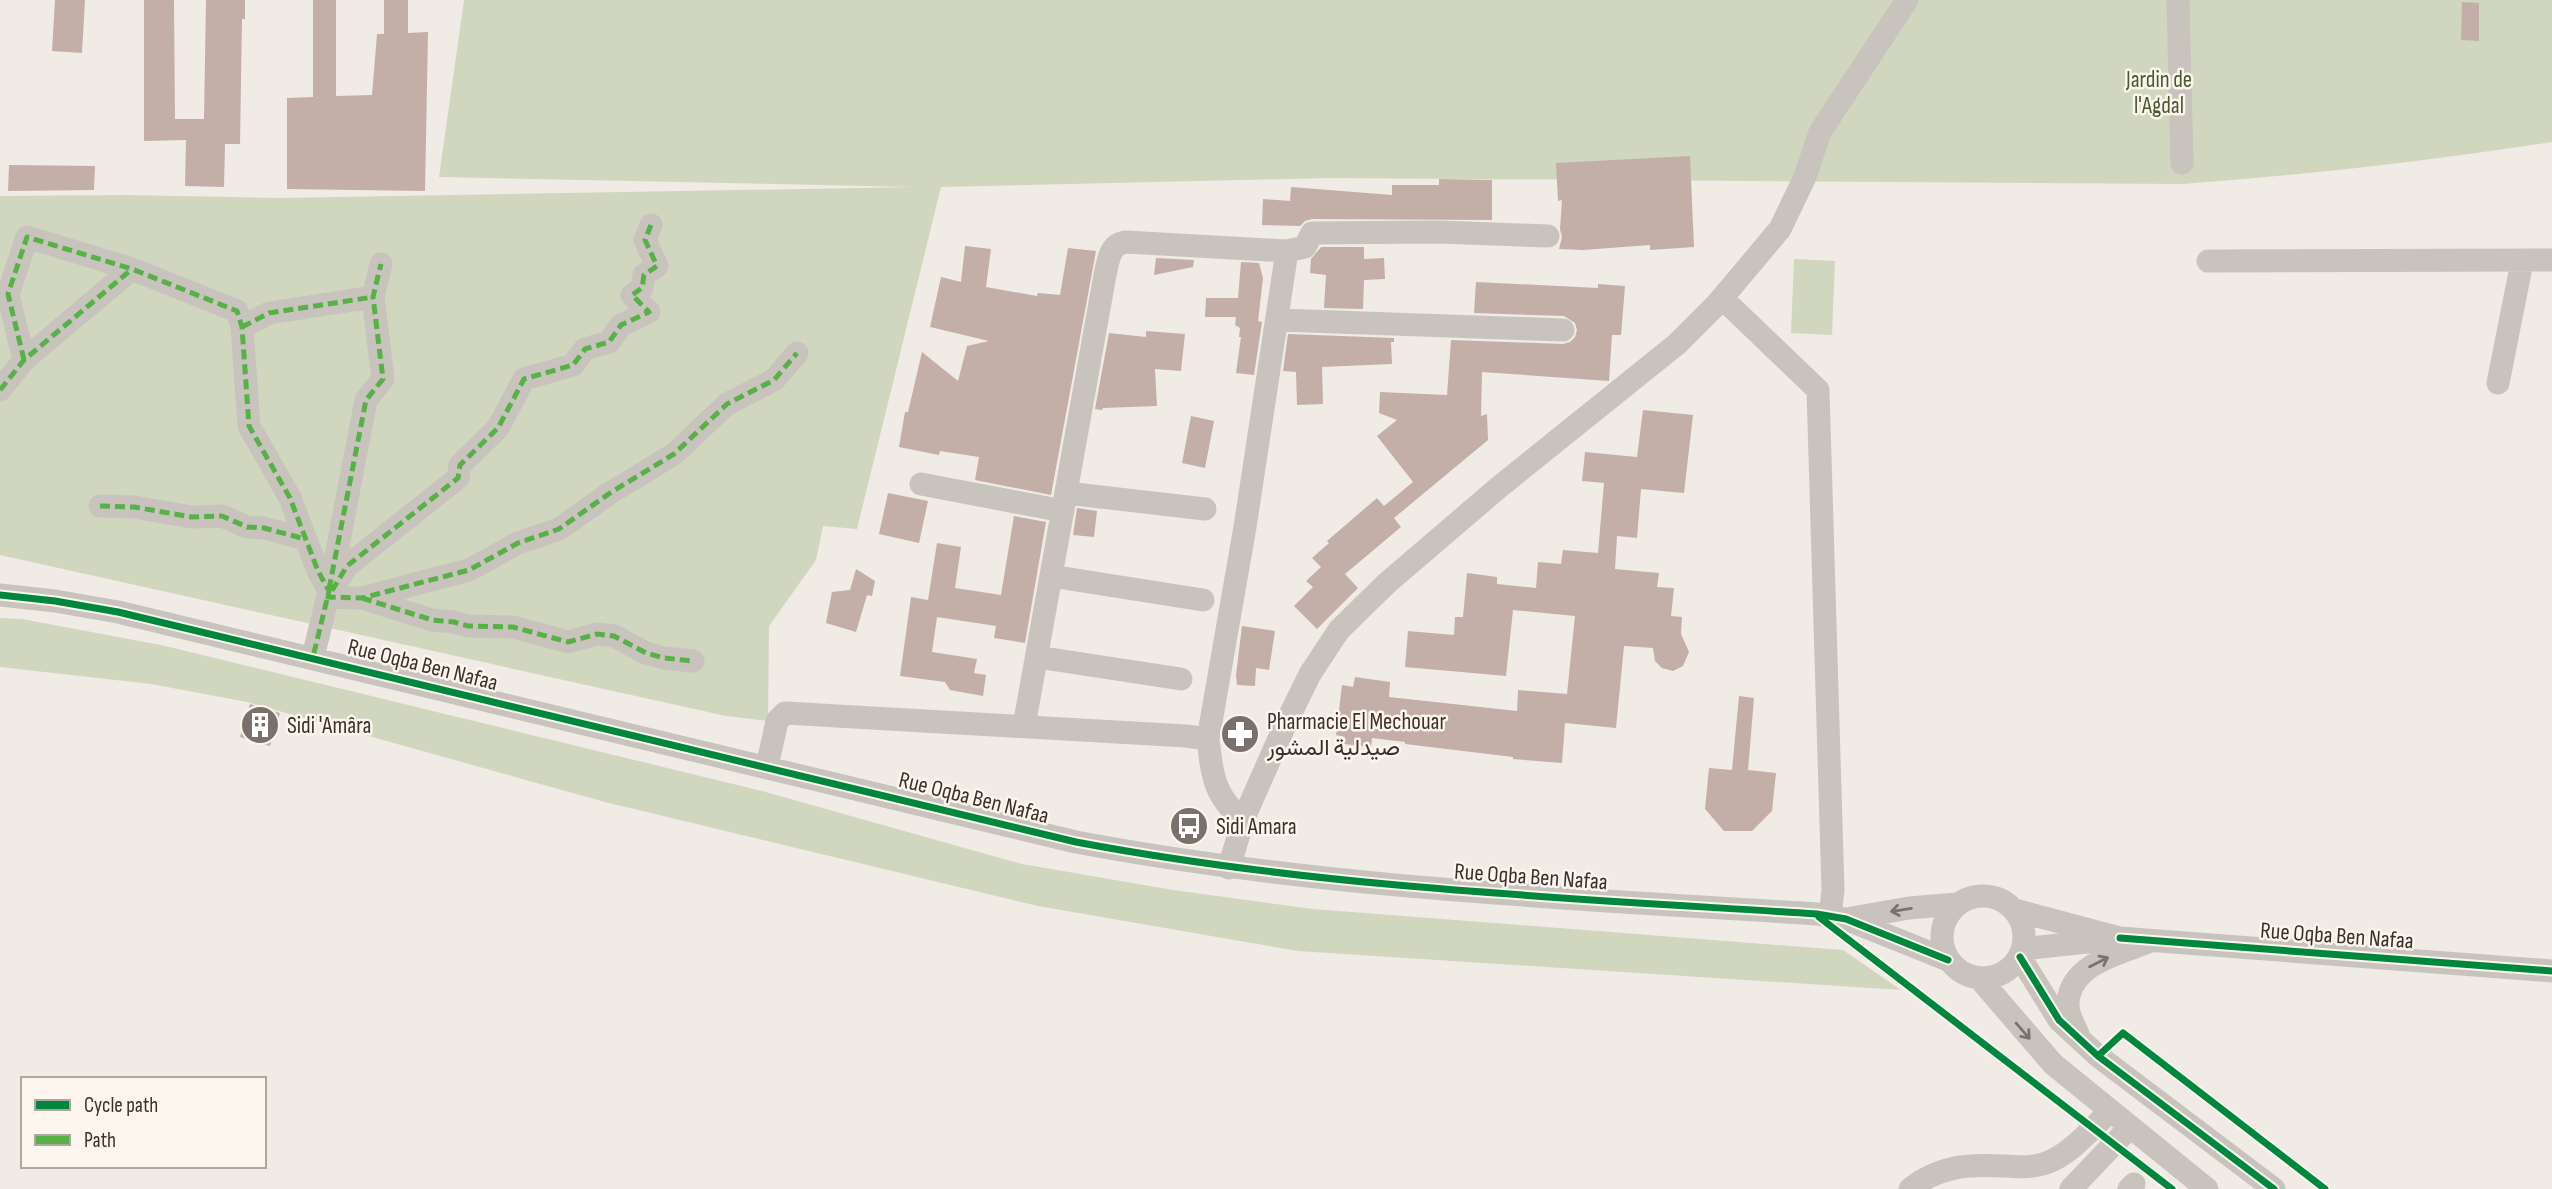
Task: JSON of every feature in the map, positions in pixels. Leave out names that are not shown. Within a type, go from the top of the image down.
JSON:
[{"type":"street","points":[[1229,868],[1243,820],[1310,674],[1339,630],[1387,583],[1498,488],[1677,344],[1722,298],[1780,229],[1805,177],[1820,132],[1907,0]]},
{"type":"street","points":[[2178,0],[2182,163]]},
{"type":"street","points":[[329,594],[348,566],[458,478],[460,465],[498,428],[524,379],[573,365],[585,349],[610,342],[621,325],[649,312],[632,295],[642,288],[644,275],[657,266],[645,240],[651,225]]},
{"type":"street","points":[[1024,726],[1104,275],[1114,247],[1126,242],[1287,251],[1304,247],[1312,233],[1439,232],[1548,236]]},
{"type":"street","points":[[24,360],[8,294],[27,237],[132,270],[237,311],[242,327],[249,426],[290,498],[317,571],[329,594]]},
{"type":"street","points":[[1243,820],[1228,807],[1219,793],[1212,774],[1208,739],[1279,320],[1287,251]]},
{"type":"street","points":[[2208,261],[2552,260]]},
{"type":"street","points":[[2498,383],[2522,262]]},
{"type":"street","points":[[313,657],[329,594],[366,400],[383,379],[373,297],[380,264]]},
{"type":"street","points":[[0,390],[24,360],[132,270]]},
{"type":"street","points":[[242,327],[270,313],[373,297]]},
{"type":"street","points":[[1722,298],[1818,390],[1833,890],[1838,918]]},
{"type":"street","points":[[1279,320],[1563,330]]},
{"type":"street","points":[[362,598],[469,570],[518,543],[559,529],[610,493],[674,454],[727,404],[774,380],[797,353]]},
{"type":"street","points":[[920,484],[1065,502],[1205,509]]},
{"type":"street","points":[[100,506],[134,507],[192,517],[222,516],[247,527],[264,528],[305,539]]},
{"type":"street","points":[[1051,576],[1203,600]]},
{"type":"street","points":[[329,594],[362,598],[432,620],[468,626],[513,627],[568,642],[597,634],[614,636],[646,653],[693,661]]},
{"type":"street","name":"Rue Oqba Ben Nafaa","points":[[0,595],[118,612],[1076,842],[1229,868],[1478,892],[1838,918],[1957,904]]},
{"type":"street","points":[[1037,656],[1181,679]]},
{"type":"street","points":[[767,767],[777,721],[785,713],[1208,739]]},
{"type":"street","points":[[2207,1189],[2053,1064],[1979,978],[1962,972],[1948,960],[1941,937],[1943,924],[1948,913],[1957,904],[1968,897],[1980,895],[2005,901],[2015,910],[2023,925],[2021,953],[2059,1020],[2098,1056],[2274,1189]]},
{"type":"street","name":"Rue Oqba Ben Nafaa","points":[[2015,910],[2120,939],[2552,971]]},
{"type":"street","name":"Rue Oqba Ben Nafaa","points":[[1838,918],[1948,960]]},
{"type":"street","name":"Rue Oqba Ben Nafaa","points":[[2021,953],[2120,939]]},
{"type":"street","points":[[2081,1040],[2070,1017],[2068,1003],[2079,977],[2096,962],[2150,941]]},
{"type":"street","points":[[1979,978],[2000,974],[2021,953]]},
{"type":"street","points":[[1910,1189],[1925,1178],[1954,1167],[2023,1167],[2047,1163],[2067,1150],[2110,1111]]},
{"type":"street","points":[[2071,1189],[2130,1127]]},
{"type":"green space","name":"Jardin de l'Agdal","points":[[464,0],[2552,0],[2552,142],[2367,167],[2182,184],[1330,178],[941,187],[857,529],[823,526],[816,560],[769,626],[768,721],[726,716],[0,555],[0,196],[281,198],[914,187],[439,177]]},
{"type":"green space","points":[[1794,259],[1835,261],[1832,335],[1791,333]]},
{"type":"green space","points":[[0,618],[22,619],[161,645],[762,791],[1022,864],[1173,890],[1313,909],[1843,950],[1901,990],[1298,951],[1038,906],[605,802],[247,702],[151,684],[0,667]]},
{"type":"building","points":[[55,0],[85,0],[82,53],[52,51]]},
{"type":"building","points":[[144,0],[174,0],[175,119],[204,119],[206,0],[245,0],[245,19],[242,19],[240,144],[225,144],[224,187],[185,186],[186,140],[144,141]]},
{"type":"building","points":[[313,0],[336,0],[336,96],[372,95],[377,34],[384,34],[384,0],[408,0],[408,33],[428,32],[425,191],[287,189],[287,98],[313,97]]},
{"type":"building","points":[[2462,2],[2479,3],[2479,41],[2461,40]]},
{"type":"building","points":[[1690,156],[1694,247],[1650,250],[1650,245],[1559,249],[1562,237],[1562,200],[1558,201],[1556,163]]},
{"type":"building","points":[[9,165],[95,166],[94,190],[8,191]]},
{"type":"building","points":[[1439,179],[1492,180],[1492,220],[1312,219],[1300,226],[1262,225],[1263,199],[1290,201],[1291,187],[1392,195],[1392,185],[1439,185]]},
{"type":"building","points":[[965,246],[991,249],[986,287],[1037,296],[1038,293],[1060,295],[1068,248],[1096,251],[1051,495],[975,480],[979,457],[940,451],[939,455],[899,447],[905,412],[908,412],[922,352],[958,381],[967,346],[989,341],[930,327],[941,277],[961,282]]},
{"type":"building","points":[[1321,247],[1364,247],[1364,259],[1384,258],[1385,279],[1364,280],[1363,309],[1324,308],[1326,275],[1310,273],[1311,259]]},
{"type":"building","points":[[1156,258],[1194,260],[1193,267],[1154,275]]},
{"type":"building","points":[[1241,262],[1259,263],[1263,278],[1258,321],[1262,322],[1254,375],[1236,373],[1241,337],[1240,328],[1235,325],[1236,317],[1205,317],[1206,298],[1238,298]]},
{"type":"building","points":[[1476,282],[1598,288],[1598,284],[1625,286],[1621,335],[1612,335],[1609,381],[1482,372],[1481,416],[1487,414],[1488,440],[1394,518],[1401,527],[1345,574],[1358,588],[1317,629],[1294,606],[1313,587],[1306,581],[1321,567],[1312,558],[1329,543],[1327,541],[1377,498],[1384,506],[1413,482],[1377,436],[1397,420],[1379,413],[1380,392],[1447,395],[1451,340],[1563,344],[1575,337],[1575,323],[1564,316],[1474,313]]},
{"type":"building","points":[[1146,331],[1185,334],[1181,371],[1155,369],[1157,406],[1095,409],[1109,333],[1146,337]]},
{"type":"building","points":[[1288,334],[1394,338],[1394,342],[1391,342],[1392,364],[1322,367],[1323,404],[1297,405],[1296,372],[1283,371]]},
{"type":"building","points":[[1643,410],[1693,415],[1684,493],[1641,489],[1637,538],[1617,536],[1615,569],[1659,573],[1657,587],[1674,588],[1671,616],[1682,617],[1681,634],[1689,652],[1683,666],[1673,671],[1662,668],[1655,661],[1653,648],[1624,646],[1616,728],[1565,723],[1562,763],[1513,759],[1372,738],[1371,747],[1344,744],[1345,737],[1336,735],[1342,685],[1353,687],[1355,677],[1390,682],[1389,697],[1517,711],[1518,690],[1567,694],[1575,616],[1513,610],[1506,676],[1405,667],[1408,631],[1454,635],[1455,617],[1463,617],[1467,573],[1497,577],[1497,584],[1536,588],[1538,562],[1561,564],[1563,550],[1598,553],[1604,483],[1582,481],[1585,452],[1637,457]]},
{"type":"building","points":[[1191,416],[1214,421],[1205,468],[1182,463]]},
{"type":"building","points":[[888,493],[928,501],[919,543],[879,534]]},
{"type":"building","points":[[1077,508],[1097,511],[1094,537],[1073,535]]},
{"type":"building","points":[[1014,516],[1046,522],[1025,643],[994,638],[996,626],[937,617],[932,652],[977,659],[974,673],[986,675],[983,696],[950,690],[945,682],[900,676],[911,597],[928,600],[937,543],[961,547],[955,588],[1001,595]]},
{"type":"building","points":[[856,569],[875,581],[872,596],[867,595],[856,632],[826,623],[832,592],[850,590]]},
{"type":"building","points":[[1242,626],[1275,631],[1269,670],[1256,668],[1255,686],[1237,685]]},
{"type":"building","points":[[1739,696],[1754,698],[1748,770],[1776,773],[1772,811],[1752,831],[1724,831],[1705,809],[1709,768],[1732,770]]},
{"type":"building","name":"Sidi 'Amâra","points":[[250,704],[280,713],[270,746],[240,737]]},
{"type":"marked path","points":[[651,225],[645,240],[657,266],[644,275],[642,288],[632,295],[649,312],[621,325],[609,342],[585,349],[573,365],[524,379],[498,428],[460,465],[458,478],[347,566],[328,597],[362,598],[469,570],[518,543],[559,529],[610,493],[674,454],[727,404],[774,380],[797,353]]},
{"type":"marked path","points":[[24,360],[8,294],[27,237],[132,269],[237,311],[242,327],[249,426],[290,498],[318,571],[329,591],[313,657]]},
{"type":"marked path","points":[[329,589],[366,400],[383,379],[373,297],[381,264]]},
{"type":"marked path","points":[[0,390],[24,360],[132,269]]},
{"type":"marked path","points":[[242,327],[269,313],[373,297]]},
{"type":"marked path","points":[[100,506],[134,507],[192,517],[222,516],[247,527],[264,528],[305,539]]},
{"type":"marked path","points":[[362,598],[432,620],[468,626],[513,627],[568,642],[597,634],[614,636],[646,653],[693,661]]},
{"type":"cycle path","points":[[0,595],[118,612],[1076,842],[1168,858],[1352,881],[1817,914],[1846,919],[1948,960]]},
{"type":"cycle path","points":[[1819,917],[2172,1189]]},
{"type":"cycle path","points":[[2120,938],[2552,971]]},
{"type":"cycle path","points":[[2020,957],[2059,1020],[2098,1056],[2274,1189]]},
{"type":"cycle path","points":[[2098,1056],[2123,1033],[2325,1189]]},
{"type":"place","name":"Sidi 'Amâra","points":[[260,725]]},
{"type":"place","name":"Pharmacie El Mechouar صيدلية المشور","points":[[1240,734]]},
{"type":"place","name":"Sidi Amara","points":[[1189,826]]}]
